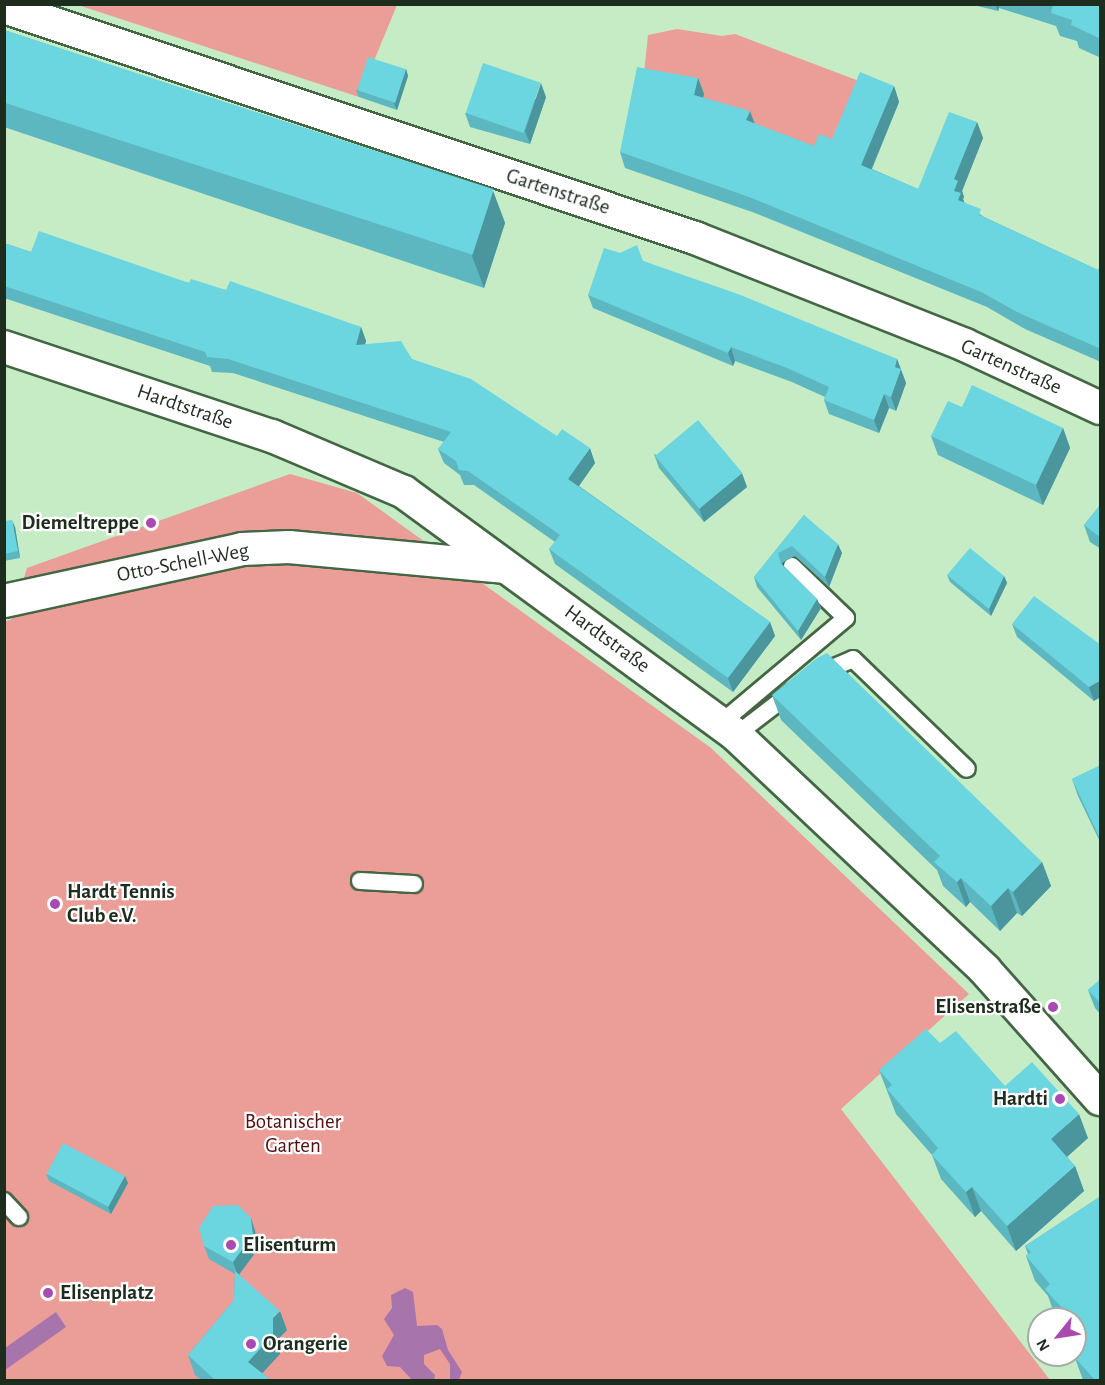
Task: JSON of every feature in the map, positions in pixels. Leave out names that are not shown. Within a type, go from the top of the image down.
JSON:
[{"type":"street","name":"Gartenstraße","points":[[4,7],[695,238],[964,345],[1101,408]]},
{"type":"street","name":"Hardtstraße","points":[[4,346],[272,436],[404,492],[728,729],[985,970],[1101,1099]]},
{"type":"street","name":"Otto-Schell-Weg","points":[[4,601],[242,549],[289,547],[507,567]]},
{"type":"lane","points":[[728,729],[846,618],[792,566]]},
{"type":"lane","points":[[728,729],[813,676],[854,659],[967,769]]},
{"type":"lane","points":[[360,881],[414,884]]},
{"type":"lane","points":[[4,1201],[19,1217]]},
{"type":"green space","points":[[78,5],[397,5],[359,97]]},
{"type":"green space","points":[[677,29],[722,36],[735,34],[867,84],[838,155],[643,83],[648,35]]},
{"type":"green space","name":"Botanischer Garten","points":[[290,474],[357,493],[711,748],[969,994],[841,1109],[1027,1350],[1027,1367],[1040,1367],[1050,1380],[5,1380],[5,621],[11,620],[27,568]]},
{"type":"shaded area","points":[[405,1288],[413,1292],[417,1326],[437,1325],[442,1329],[448,1350],[462,1372],[459,1380],[450,1380],[450,1364],[440,1349],[424,1355],[424,1364],[435,1375],[434,1380],[412,1380],[400,1367],[387,1366],[382,1356],[394,1335],[384,1319],[392,1308],[391,1295]]},
{"type":"shaded area","points":[[56,1312],[66,1327],[5,1370],[5,1348]]},
{"type":"building","points":[[1052,4],[1101,4],[1101,39],[1071,25],[1072,20],[1051,13]]},
{"type":"building","points":[[4,30],[494,189],[472,255],[4,103]]},
{"type":"building","points":[[368,57],[406,69],[395,103],[357,90]]},
{"type":"building","points":[[483,63],[541,83],[523,133],[466,113]]},
{"type":"building","points":[[637,67],[698,78],[694,95],[750,111],[746,120],[814,146],[819,134],[832,139],[860,72],[894,86],[861,165],[918,189],[949,112],[977,122],[954,179],[958,181],[954,191],[961,193],[958,200],[981,209],[979,215],[1098,270],[1101,264],[1101,349],[1019,313],[981,292],[749,197],[620,152]]},
{"type":"building","points":[[39,231],[189,283],[191,279],[226,290],[230,281],[361,327],[356,345],[401,341],[412,359],[471,379],[557,436],[562,429],[590,448],[568,479],[770,622],[728,678],[549,549],[560,535],[468,471],[459,470],[456,461],[438,449],[451,432],[228,359],[207,357],[205,352],[4,286],[4,243],[31,252]]},
{"type":"building","points":[[637,245],[643,261],[738,294],[897,359],[895,367],[901,369],[891,397],[884,394],[874,420],[824,400],[829,387],[787,368],[731,347],[728,353],[588,295],[604,248],[620,253]]},
{"type":"building","points":[[972,385],[1063,428],[1036,485],[931,436],[948,401],[962,407]]},
{"type":"building","points":[[698,420],[742,473],[699,509],[655,456]]},
{"type":"building","points":[[1101,504],[1101,538],[1084,525]]},
{"type":"building","points":[[804,515],[838,544],[825,577],[792,546],[778,553],[781,564],[817,599],[798,631],[754,577]]},
{"type":"building","points":[[12,520],[18,551],[4,554],[4,521]]},
{"type":"building","points":[[970,548],[1004,576],[989,609],[947,575]]},
{"type":"building","points":[[1034,596],[1101,645],[1101,680],[1089,687],[1012,624]]},
{"type":"building","points":[[827,653],[1042,862],[1013,892],[1008,888],[991,906],[961,878],[957,882],[934,862],[940,856],[772,695],[817,658]]},
{"type":"building","points":[[1101,765],[1101,841],[1072,779]]},
{"type":"building","points":[[1101,979],[1101,1004],[1088,990]]},
{"type":"building","points":[[926,1029],[940,1043],[956,1031],[1005,1086],[1032,1062],[1079,1114],[1051,1139],[1075,1166],[1007,1226],[972,1187],[966,1192],[932,1155],[938,1148],[887,1089],[892,1085],[879,1070]]},
{"type":"building","points":[[63,1143],[125,1176],[108,1207],[47,1174]]},
{"type":"building","points":[[1101,1196],[1101,1380],[1095,1380],[1083,1367],[1087,1367],[1087,1307],[1061,1307],[1045,1289],[1050,1284],[1026,1256],[1031,1252],[1025,1246]]},
{"type":"building","name":"Elisenturm","points":[[238,1205],[251,1218],[253,1235],[233,1262],[204,1246],[199,1228],[213,1206]]},
{"type":"building","points":[[235,1271],[280,1311],[273,1318],[273,1335],[248,1362],[271,1380],[215,1380],[188,1355],[234,1300]]},
{"type":"place","name":"Diemeltreppe","points":[[151,523]]},
{"type":"place","name":"Hardt Tennis Club e.V.","points":[[55,904]]},
{"type":"place","name":"Elisenstraße","points":[[1053,1007]]},
{"type":"place","name":"Hardti","points":[[1060,1099]]},
{"type":"place","name":"Elisenturm","points":[[231,1245]]},
{"type":"place","name":"Elisenplatz","points":[[48,1293]]},
{"type":"place","name":"Orangerie","points":[[251,1344]]}]
